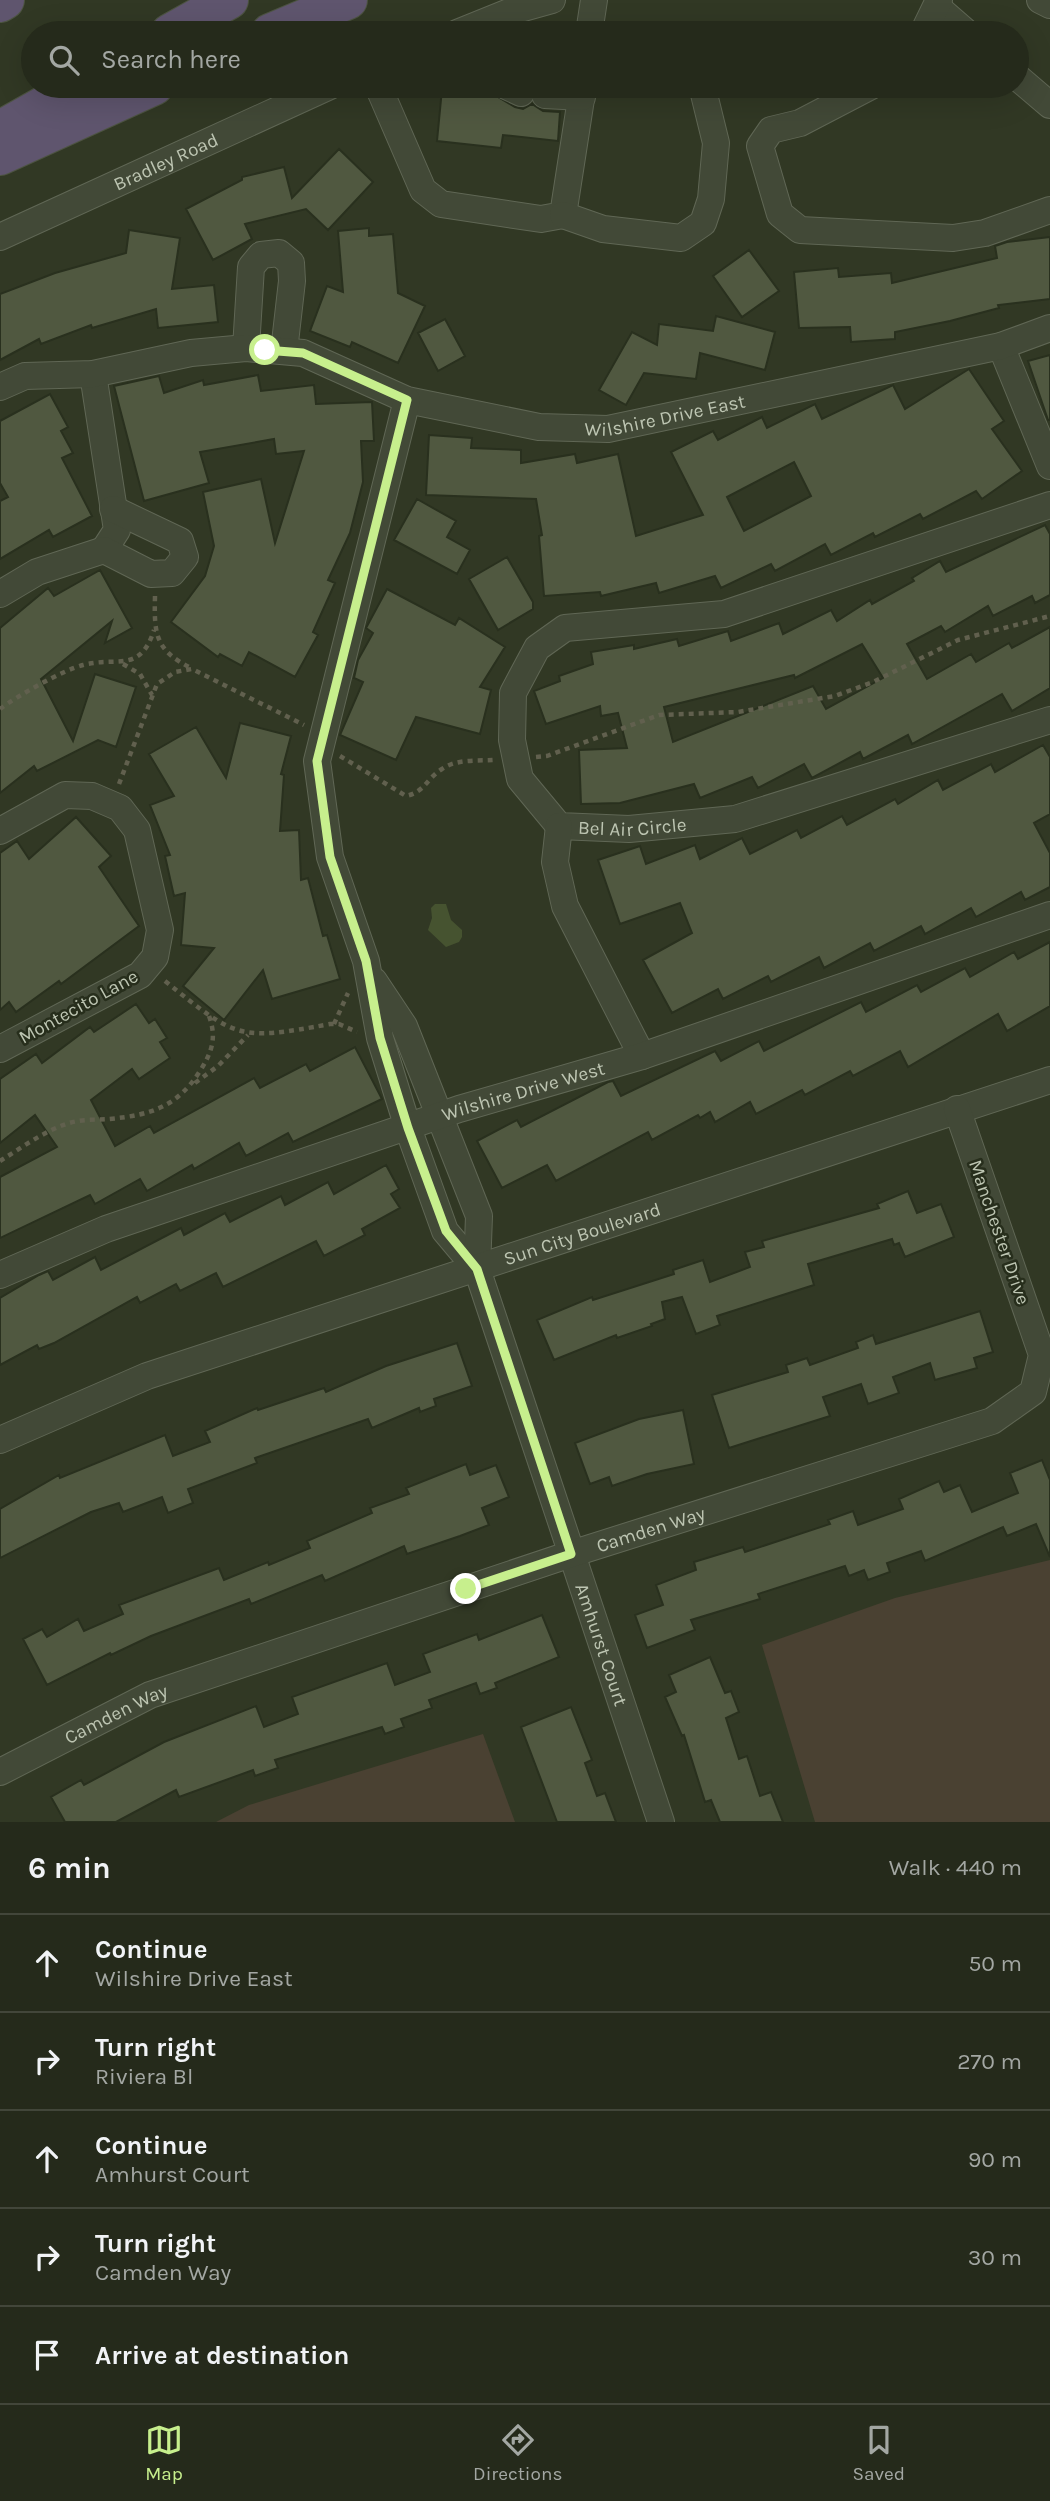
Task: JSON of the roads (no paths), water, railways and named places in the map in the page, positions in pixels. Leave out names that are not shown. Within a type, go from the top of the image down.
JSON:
[{"type":"highway","points":[[0,3],[5,0]]},
{"type":"highway","points":[[191,21],[229,0]]},
{"type":"highway","points":[[298,21],[348,0]]},
{"type":"highway","points":[[0,130],[57,98]]},
{"type":"highway","points":[[0,156],[128,98]]},
{"type":"street","points":[[494,21],[552,0]]},
{"type":"street","points":[[591,21],[594,0]]},
{"type":"street","points":[[1040,0],[1050,5]]},
{"type":"street","points":[[929,21],[938,4],[955,21]]},
{"type":"street","points":[[1029,87],[1050,105]]},
{"type":"street","name":"Bradley Road","points":[[0,237],[304,98]]},
{"type":"street","points":[[383,98],[423,190],[441,204],[541,219],[563,215],[603,229],[681,238],[703,223],[711,199],[716,143],[705,98]]},
{"type":"street","points":[[563,215],[581,98]]},
{"type":"street","points":[[847,98],[800,123],[771,130],[760,146],[780,214],[800,230],[953,238],[985,233],[1050,210]]},
{"type":"street","points":[[246,348],[251,267],[261,255],[279,253],[291,263],[292,281],[284,351]]},
{"type":"street","name":"Wilshire Drive East","points":[[0,387],[26,376],[93,374],[191,353],[246,348],[303,353],[407,400],[539,427],[608,429],[1001,346],[1050,328]]},
{"type":"street","points":[[1001,346],[1050,466]]},
{"type":"street","points":[[0,594],[37,572],[104,550],[117,530],[93,374]]},
{"type":"street","points":[[407,400],[317,761],[330,857],[369,973],[379,1029],[408,1128],[446,1231],[477,1269]]},
{"type":"street","name":"Bel Air Circle","points":[[1050,505],[724,614],[565,628],[537,648],[513,693],[512,740],[520,779],[559,826],[629,829],[735,819],[1050,720]]},
{"type":"street","points":[[104,550],[155,574],[172,573],[185,557],[180,541],[113,509]]},
{"type":"street","name":"Montecito Lane","points":[[0,831],[65,795],[92,796],[120,808],[137,830],[160,930],[155,957],[140,975],[0,1049]]},
{"type":"street","points":[[559,826],[555,862],[565,906],[642,1056]]},
{"type":"street","name":"Wilshire Drive West","points":[[0,1275],[106,1229],[440,1116],[642,1056],[1050,915]]},
{"type":"street","points":[[369,973],[404,1026],[479,1216],[477,1269]]},
{"type":"street","name":"Sun City Boulevard","points":[[0,1440],[147,1376],[1050,1080]]},
{"type":"street","name":"Manchester Drive","points":[[957,1109],[1042,1355]]},
{"type":"street","name":"Amhurst Court","points":[[477,1269],[661,1822]]},
{"type":"street","name":"Camden Way","points":[[0,1772],[150,1695],[571,1554],[992,1421],[1033,1392],[1042,1355]]}]
